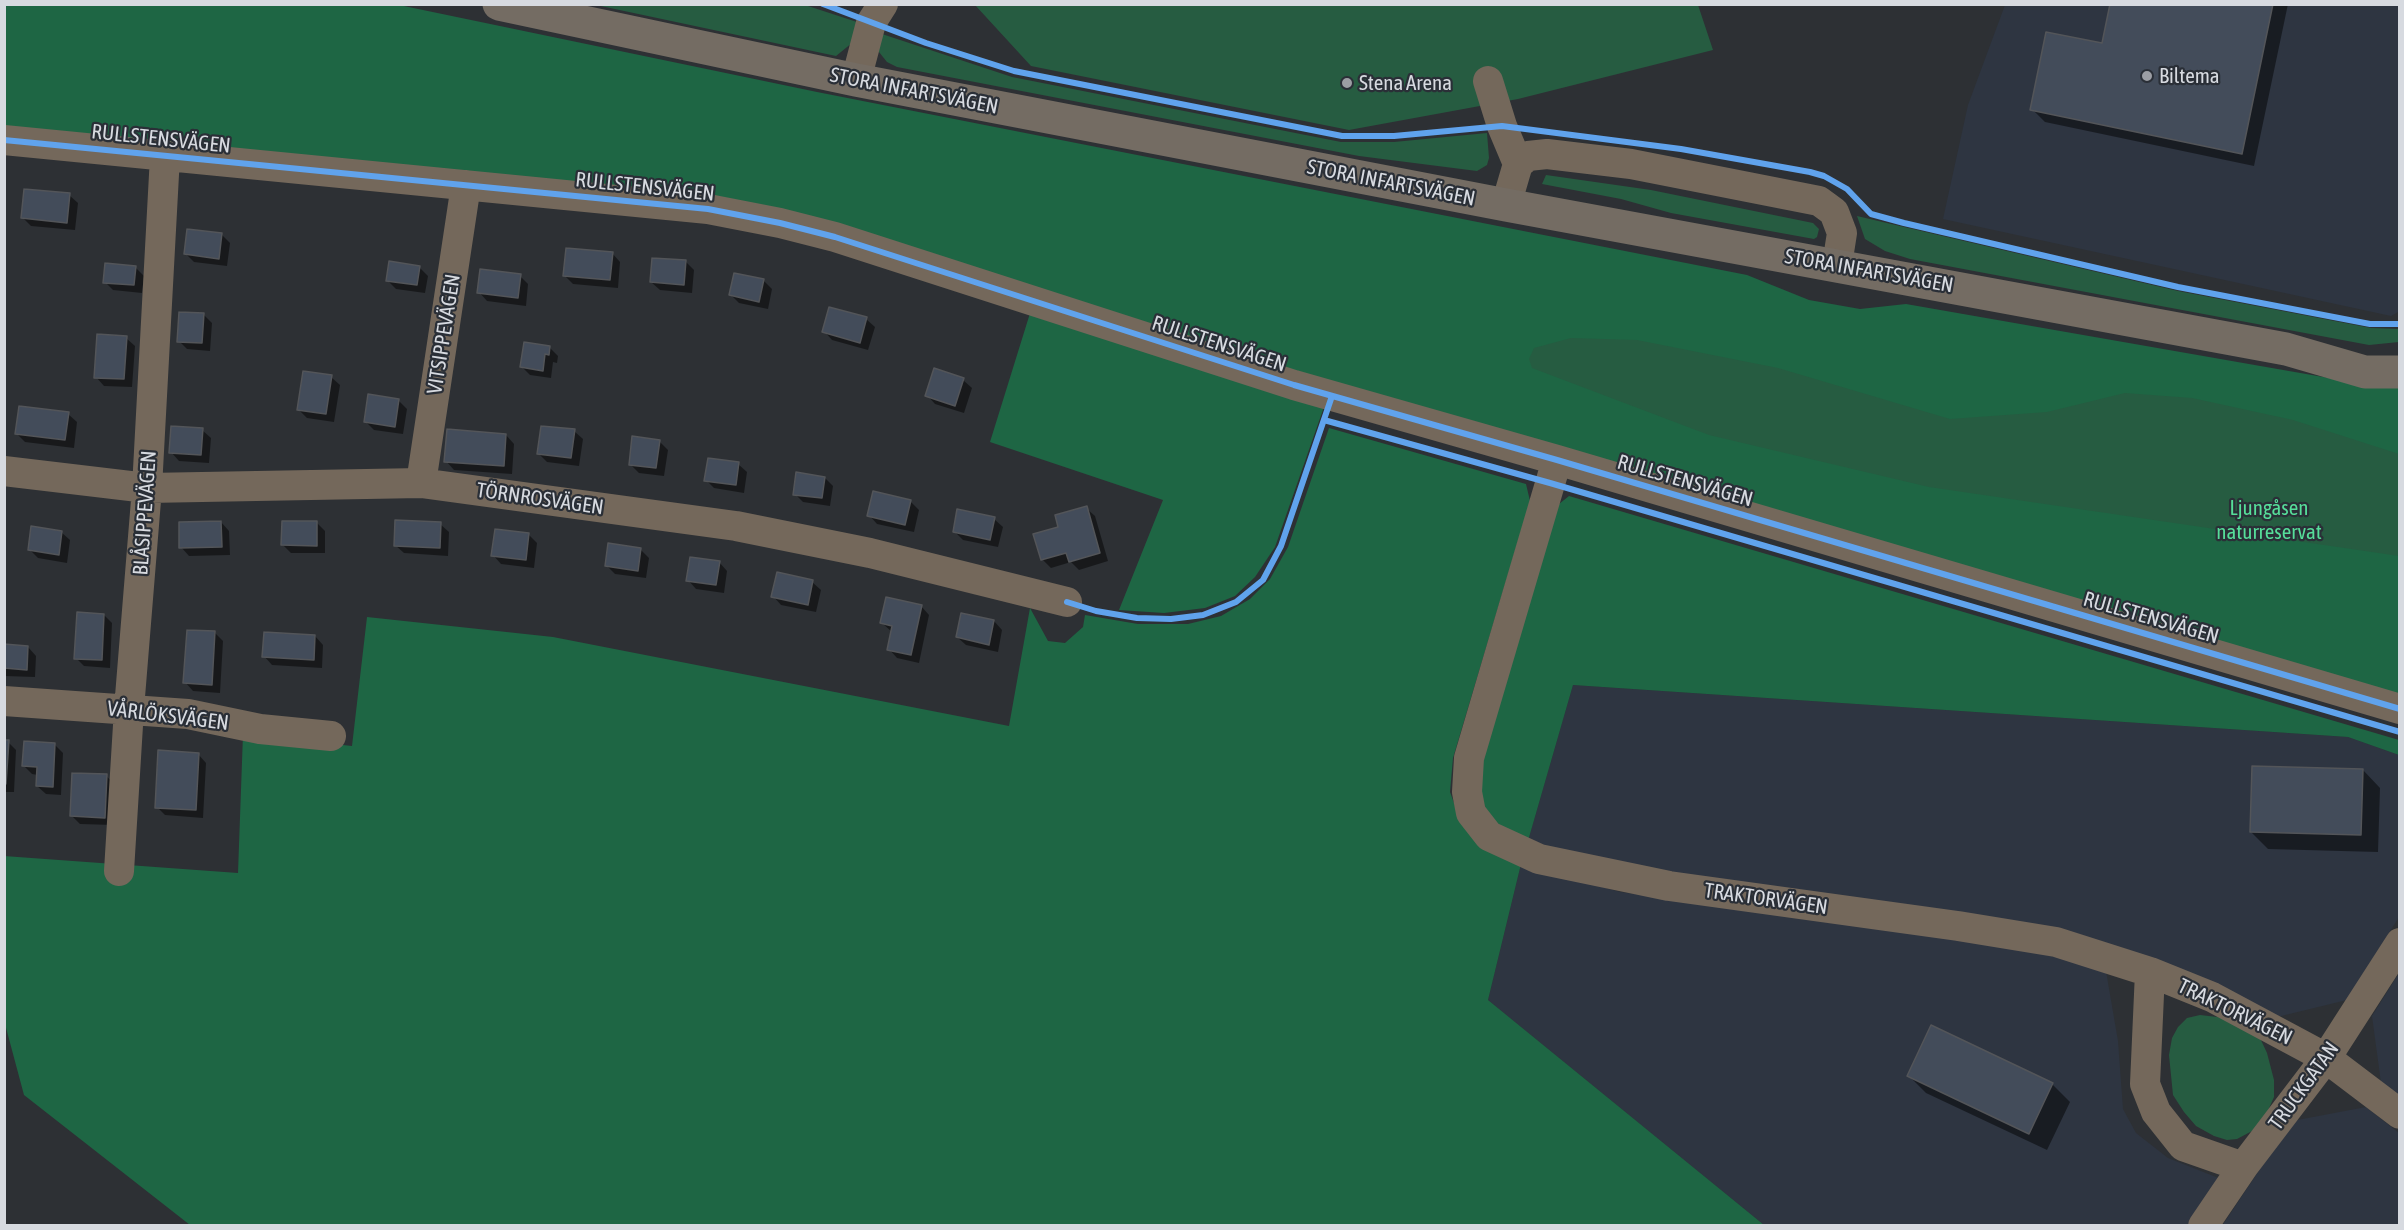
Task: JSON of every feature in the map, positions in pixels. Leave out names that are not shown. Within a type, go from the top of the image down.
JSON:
[{"type":"main road","name":"STORA INFARTSVÄGEN","points":[[499,4],[856,80],[1506,205],[2286,349],[2365,372],[2400,372]]},
{"type":"main road","name":"STORA INFARTSVÄGEN","points":[[2286,349],[2362,354],[2400,350]]},
{"type":"street","points":[[856,80],[871,23],[884,4]]},
{"type":"street","points":[[1488,81],[1502,126],[1518,164]]},
{"type":"street","name":"RULLSTENSVÄGEN","points":[[4,140],[708,209],[780,223],[835,237],[1294,385],[1557,460],[2400,709]]},
{"type":"street","points":[[1506,205],[1518,164],[1528,156],[1547,154],[1631,164],[1819,201],[1834,212],[1842,233],[1837,265]]},
{"type":"street","name":"BLÅSIPPEVÄGEN","points":[[119,871],[129,709],[147,488],[165,156]]},
{"type":"street","name":"VITSIPPEVÄGEN","points":[[421,483],[466,185]]},
{"type":"street","name":"TRAKTORVÄGEN","points":[[1557,460],[1469,758],[1467,792],[1471,813],[1489,836],[1539,859],[1669,886],[1958,926],[2056,942],[2150,972],[2212,997],[2326,1058],[2400,1114]]},
{"type":"street","name":"TÖRNROSVÄGEN","points":[[4,471],[147,488],[421,483],[736,526],[870,554],[1067,602]]},
{"type":"street","name":"VÅRLÖKSVÄGEN","points":[[4,701],[188,714],[260,729],[331,736]]},
{"type":"street","name":"TRUCKGATAN","points":[[2203,1226],[2243,1167],[2326,1058],[2400,943]]},
{"type":"street","points":[[2150,972],[2145,1083],[2156,1112],[2183,1146],[2243,1167]]},
{"type":"shaded area","points":[[2005,5],[2399,5],[2400,311],[2391,316],[1943,219],[1968,105]]},
{"type":"shaded area","points":[[1573,685],[2348,737],[2399,755],[2399,917],[2347,1000],[2277,1017],[2209,980],[1583,857],[1528,841]]},
{"type":"shaded area","points":[[1521,864],[1620,892],[1945,936],[2057,954],[2106,971],[2118,1041],[2123,1109],[2136,1133],[2168,1158],[2221,1179],[2190,1225],[1764,1225],[1488,1000]]},
{"type":"shaded area","points":[[2399,973],[2399,1098],[2381,1083],[2372,1016]]},
{"type":"shaded area","points":[[2366,1107],[2399,1133],[2399,1225],[2222,1226],[2292,1121]]},
{"type":"green space","points":[[4,5],[399,5],[817,92],[1747,275],[1809,300],[1860,309],[1906,304],[2369,385],[2399,383],[2399,454],[2293,420],[2192,398],[2125,393],[2047,412],[1950,419],[1778,368],[1637,340],[1571,338],[1534,348],[1529,359],[1532,368],[1709,435],[1929,487],[2399,556],[2399,697],[1302,376],[794,216],[5,126]]},
{"type":"green space","points":[[596,5],[805,5],[857,22],[852,43],[836,56]]},
{"type":"green space","name":"Stena Arena","points":[[975,5],[1698,5],[1713,50],[1518,99],[1349,130],[1031,66]]},
{"type":"green space","points":[[879,33],[1012,77],[1341,142],[1394,142],[1487,133],[1489,158],[1487,165],[1477,171],[1359,156],[897,67],[887,62],[879,52]]},
{"type":"green space","points":[[1546,175],[1651,190],[1813,223],[1819,229],[1814,239],[1671,213],[1621,199],[1542,184]]},
{"type":"green space","points":[[1857,216],[2178,291],[2371,328],[2399,329],[2399,342],[2369,345],[1910,259],[1885,251],[1865,239]]},
{"type":"green space","name":"Ljungåsen naturreservat","points":[[1331,284],[2399,421],[2399,690],[1926,555]]},
{"type":"green space","points":[[1031,310],[1325,404],[1275,547],[1255,577],[1235,596],[1205,608],[1164,613],[1119,610],[1163,500],[990,442]]},
{"type":"green space","points":[[1329,428],[1526,484],[1530,501],[1453,758],[1450,792],[1461,822],[1521,864],[1488,1000],[1764,1225],[190,1225],[24,1095],[5,1024],[4,856],[238,873],[243,734],[352,746],[367,617],[553,637],[1009,726],[1030,608],[1048,641],[1065,643],[1083,627],[1085,615],[1138,624],[1188,624],[1221,616],[1250,599],[1270,579],[1288,547]]},
{"type":"green space","points":[[1569,496],[2399,740],[2399,755],[2348,737],[1573,685],[1528,841],[1507,831],[1490,817],[1480,799],[1477,780],[1554,508]]},
{"type":"green space","points":[[2200,1015],[2226,1018],[2260,1038],[2267,1053],[2274,1080],[2274,1097],[2266,1115],[2254,1130],[2237,1139],[2227,1140],[2214,1136],[2196,1126],[2173,1095],[2169,1055],[2172,1038],[2187,1018]]},
{"type":"building","name":"Biltema","points":[[2110,4],[2273,4],[2242,154],[2030,110],[2046,32],[2102,43]]},
{"type":"building","points":[[24,189],[70,193],[67,223],[21,218]]},
{"type":"building","points":[[187,229],[222,233],[219,259],[184,254]]},
{"type":"building","points":[[566,248],[613,252],[610,280],[563,276]]},
{"type":"building","points":[[652,258],[686,260],[684,285],[650,282]]},
{"type":"building","points":[[389,261],[420,266],[417,285],[386,281]]},
{"type":"building","points":[[105,263],[136,266],[134,285],[103,283]]},
{"type":"building","points":[[480,269],[521,274],[518,298],[477,293]]},
{"type":"building","points":[[734,273],[764,279],[759,302],[729,295]]},
{"type":"building","points":[[829,307],[867,317],[860,343],[822,332]]},
{"type":"building","points":[[179,312],[204,313],[202,343],[177,342]]},
{"type":"building","points":[[97,334],[127,336],[124,379],[94,378]]},
{"type":"building","points":[[524,342],[550,346],[549,355],[545,354],[543,371],[520,367]]},
{"type":"building","points":[[934,368],[964,378],[955,406],[925,396]]},
{"type":"building","points":[[303,371],[332,375],[326,414],[297,410]]},
{"type":"building","points":[[368,394],[399,399],[395,427],[364,422]]},
{"type":"building","points":[[19,406],[69,412],[65,440],[15,434]]},
{"type":"building","points":[[171,426],[203,428],[201,455],[169,453]]},
{"type":"building","points":[[541,426],[575,429],[571,458],[537,454]]},
{"type":"building","points":[[447,429],[506,434],[504,466],[444,462]]},
{"type":"building","points":[[632,436],[660,440],[656,468],[629,465]]},
{"type":"building","points":[[708,458],[739,462],[736,485],[704,481]]},
{"type":"building","points":[[796,472],[825,477],[822,498],[793,495]]},
{"type":"building","points":[[873,491],[911,500],[905,525],[867,516]]},
{"type":"building","points":[[1087,506],[1100,553],[1069,562],[1066,553],[1041,560],[1033,534],[1058,527],[1055,515]]},
{"type":"building","points":[[957,509],[995,517],[990,540],[953,532]]},
{"type":"building","points":[[395,520],[441,522],[440,548],[394,546]]},
{"type":"building","points":[[221,521],[222,547],[179,548],[179,522]]},
{"type":"building","points":[[282,521],[317,521],[317,546],[281,545]]},
{"type":"building","points":[[31,526],[62,531],[59,555],[28,550]]},
{"type":"building","points":[[495,529],[529,533],[526,560],[491,556]]},
{"type":"building","points":[[608,543],[641,548],[638,571],[605,566]]},
{"type":"building","points":[[690,557],[720,561],[716,585],[686,581]]},
{"type":"building","points":[[777,572],[813,580],[808,605],[771,597]]},
{"type":"building","points":[[886,597],[922,605],[911,655],[887,650],[892,626],[880,623]]},
{"type":"building","points":[[77,612],[104,614],[102,660],[74,659]]},
{"type":"building","points":[[961,613],[994,620],[989,645],[956,637]]},
{"type":"building","points":[[187,630],[215,631],[212,685],[183,683]]},
{"type":"building","points":[[264,632],[315,635],[314,660],[262,657]]},
{"type":"building","points":[[4,644],[28,646],[27,670],[4,668]]},
{"type":"building","points":[[4,740],[9,740],[6,784],[4,784]]},
{"type":"building","points":[[24,741],[55,743],[53,787],[36,786],[37,767],[22,766]]},
{"type":"building","points":[[158,750],[199,753],[196,810],[155,808]]},
{"type":"building","points":[[2252,766],[2363,769],[2361,835],[2250,832]]},
{"type":"building","points":[[72,773],[107,774],[105,818],[70,816]]},
{"type":"building","points":[[1931,1025],[2053,1083],[2029,1134],[1907,1076]]},
{"type":"cycle path","points":[[823,4],[926,43],[1014,71],[1342,136],[1394,136],[1502,126],[1681,149],[1810,172],[1824,176],[1847,189],[1871,214],[1904,223],[2178,287],[2370,324],[2400,324]]},
{"type":"cycle path","points":[[4,140],[708,209],[780,223],[835,237],[1294,385],[1557,460],[2400,709]]},
{"type":"cycle path","points":[[1067,602],[1096,611],[1137,618],[1171,619],[1203,615],[1236,602],[1263,580],[1281,546],[1332,396]]},
{"type":"cycle path","points":[[1324,420],[1550,483],[2400,732]]},
{"type":"place","name":"Biltema","points":[[2147,76]]},
{"type":"place","name":"Stena Arena","points":[[1347,83]]}]
